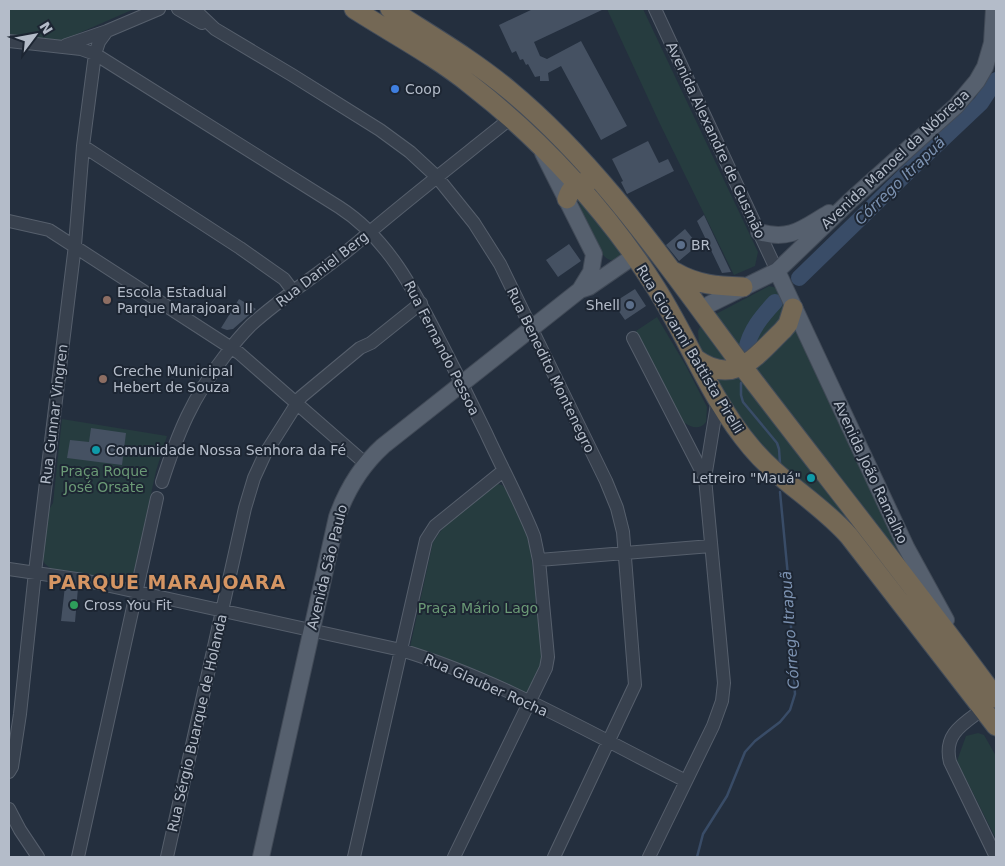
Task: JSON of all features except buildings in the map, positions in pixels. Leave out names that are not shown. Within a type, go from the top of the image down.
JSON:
[{"type":"highway","name":"Rua Giovanni Battista Pirelli","points":[[354,9],[446,67],[511,118],[538,144],[572,191],[634,256],[656,287],[736,428],[756,453],[780,475]]},
{"type":"highway","name":"Rua Giovanni Battista Pirelli","points":[[390,9],[473,61],[510,91],[566,143],[624,210],[671,269],[742,366]]},
{"type":"highway","points":[[572,191],[584,182],[589,182],[594,185],[609,203],[624,210]]},
{"type":"highway","points":[[634,256],[641,248],[644,236]]},
{"type":"highway","points":[[671,269],[685,278],[706,285],[743,287]]},
{"type":"highway","points":[[696,360],[716,370],[729,371],[742,366],[783,330],[788,324],[793,308]]},
{"type":"highway","points":[[685,338],[693,319],[701,310]]},
{"type":"highway","name":"Avenida João Ramalho","points":[[742,366],[974,668],[989,703],[996,726]]},
{"type":"highway","name":"Avenida João Ramalho","points":[[780,475],[827,512],[849,536],[989,703]]},
{"type":"main road","name":"Avenida Manoel da Nóbrega","points":[[701,310],[777,271],[851,200],[956,106],[977,81],[989,55],[992,43],[994,9]]},
{"type":"main road","points":[[572,191],[594,254],[616,269]]},
{"type":"main road","points":[[759,232],[778,236],[795,233],[851,200]]},
{"type":"main road","name":"Avenida São Paulo","points":[[261,857],[337,517],[351,484],[383,446],[580,290],[591,272],[594,254]]},
{"type":"main road","name":"Avenida São Paulo","points":[[580,290],[589,287],[634,256]]},
{"type":"main road","name":"Avenida João Ramalho","points":[[777,271],[906,547],[974,668]]},
{"type":"street","points":[[61,47],[107,31],[159,9]]},
{"type":"street","points":[[178,9],[215,29]]},
{"type":"street","name":"Rua Benedito Montenegro","points":[[194,9],[196,13],[215,29],[380,130],[442,173],[500,264],[612,494],[620,519],[625,553],[635,685],[554,857]]},
{"type":"street","name":"Avenida Alexandre de Gusmão","points":[[655,9],[777,271]]},
{"type":"street","points":[[95,54],[99,42],[107,31]]},
{"type":"street","name":"Rua Fernando Pessoa","points":[[9,41],[81,49],[95,54],[344,210],[369,231],[401,270],[421,303],[462,384],[534,536],[539,560],[548,657],[546,668],[454,857]]},
{"type":"street","name":"Rua Gunnar Vingren","points":[[9,772],[12,767],[20,714],[35,572],[75,246],[83,146],[95,54]]},
{"type":"street","name":"Rua Daniel Berg","points":[[162,482],[174,445],[198,394],[231,348],[253,324],[511,118]]},
{"type":"street","points":[[83,146],[240,248],[284,279],[293,291]]},
{"type":"street","points":[[9,221],[49,230],[231,348],[366,464]]},
{"type":"street","name":"Rua Sérgio Buarque de Holanda","points":[[167,857],[245,508],[254,478],[265,454],[296,404],[312,386],[360,348],[371,343],[421,303]]},
{"type":"street","points":[[633,338],[705,478]]},
{"type":"street","points":[[649,857],[713,726],[722,701],[724,683],[705,478],[718,398]]},
{"type":"street","points":[[711,438],[722,430],[736,428]]},
{"type":"street","points":[[354,857],[423,552],[430,532],[504,471]]},
{"type":"street","points":[[78,857],[158,498]]},
{"type":"street","points":[[539,560],[711,546]]},
{"type":"street","name":"Rua Glauber Rocha","points":[[9,569],[83,580],[401,650],[441,663],[530,702],[686,781]]},
{"type":"street","points":[[989,703],[954,733],[948,747],[950,762],[996,857]]},
{"type":"street","points":[[9,808],[20,830],[38,857]]},
{"type":"green space","points":[[9,9],[134,9],[61,41],[9,34]]},
{"type":"green space","points":[[607,9],[643,9],[758,252],[755,266],[734,275],[660,124]]},
{"type":"green space","points":[[578,198],[624,253],[618,258],[610,260],[601,252],[587,224]]},
{"type":"green space","points":[[769,286],[777,288],[911,572],[902,592],[754,444],[700,358],[698,331],[701,325],[714,315]]},
{"type":"green space","points":[[657,317],[686,366],[707,407],[706,422],[701,427],[692,427],[683,422],[636,331]]},
{"type":"green space","name":"Praça Roque José Orsate","points":[[62,419],[167,436],[156,471],[134,572],[125,580],[51,569],[43,560],[48,511],[53,503]]},
{"type":"green space","name":"Praça Mário Lago","points":[[498,484],[506,489],[530,546],[542,656],[540,666],[526,696],[443,657],[410,647],[433,542],[445,525],[492,486]]},
{"type":"green space","points":[[978,733],[984,735],[996,756],[996,839],[957,761],[966,736]]},
{"type":"waterway","name":"Córrego Itrapuã","points":[[799,278],[981,103],[996,80]]},
{"type":"waterway","name":"Córrego Itrapuã","points":[[746,350],[761,318],[775,302]]},
{"type":"waterway","name":"Córrego Itrapuã","points":[[741,383],[743,402],[777,443],[780,463]]},
{"type":"waterway","name":"Córrego Itrapuã","points":[[697,857],[703,834],[727,796],[745,752],[755,741],[780,722],[790,710],[795,694],[788,576],[780,492]]},
{"type":"place","name":"Coop","points":[[395,89]]},
{"type":"place","name":"BR","points":[[681,245]]},
{"type":"place","name":"Escola Estadual Parque Marajoara II","points":[[107,300]]},
{"type":"place","name":"Shell","points":[[630,305]]},
{"type":"place","name":"Creche Municipal Hebert de Souza","points":[[103,379]]},
{"type":"place","name":"Comunidade Nossa Senhora da Fé","points":[[96,450]]},
{"type":"place","name":"Letreiro \"Mauá\"","points":[[811,478]]},
{"type":"place","name":"Cross You Fit","points":[[74,605]]},
{"type":"district","name":"PARQUE MARAJOARA","points":[[167,582]]}]
